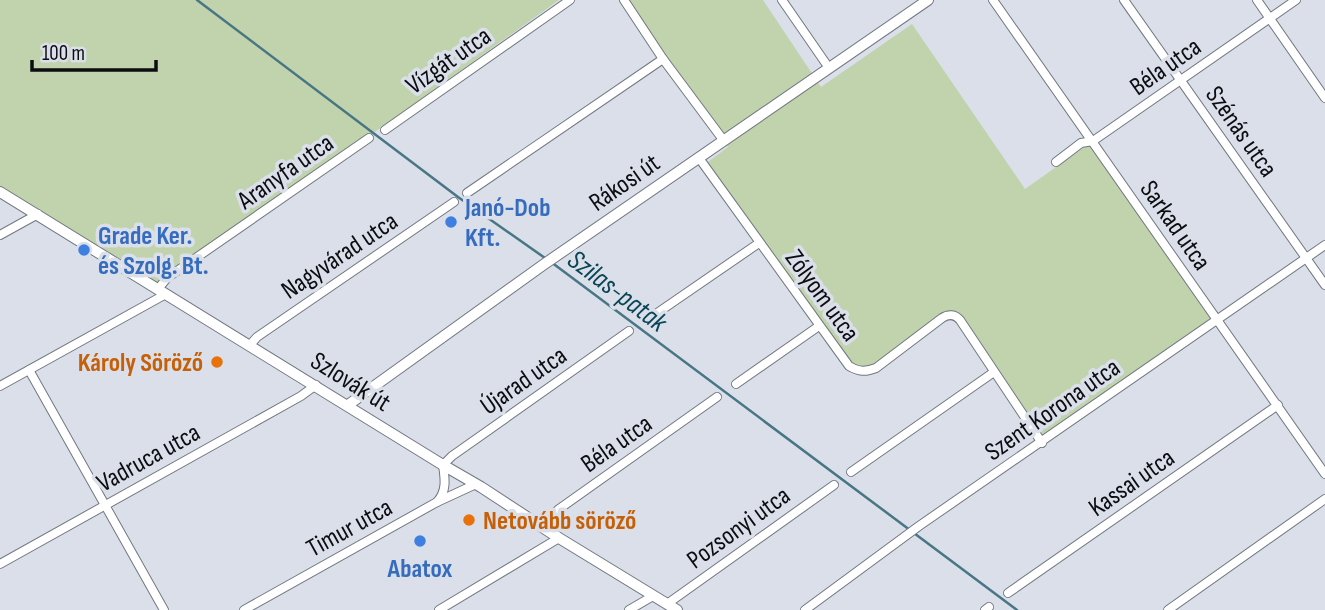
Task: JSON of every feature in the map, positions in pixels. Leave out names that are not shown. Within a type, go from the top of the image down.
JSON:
[{"type":"main road","name":"Rákosi út","points":[[348,405],[553,258],[929,0]]},
{"type":"main road","name":"Szlovák út","points":[[0,192],[672,607]]},
{"type":"street","name":"Vízgát utca","points":[[385,130],[570,0]]},
{"type":"street","points":[[624,0],[724,141]]},
{"type":"street","points":[[782,0],[829,68]]},
{"type":"street","name":"Sarkad utca","points":[[993,0],[1325,474]]},
{"type":"street","name":"Szénás utca","points":[[1124,0],[1325,285]]},
{"type":"street","points":[[1257,0],[1325,98]]},
{"type":"street","name":"Béla utca","points":[[1056,162],[1081,142],[1093,141],[1296,0]]},
{"type":"street","points":[[467,193],[663,58]]},
{"type":"street","name":"Aranyfa utca","points":[[0,386],[162,291],[167,278],[369,138]]},
{"type":"street","name":"Zólyom utca","points":[[699,158],[849,366],[866,371],[882,364],[946,315],[954,316],[960,320],[1042,443]]},
{"type":"street","name":"Nagyvárad utca","points":[[250,345],[259,335],[454,202]]},
{"type":"street","points":[[0,235],[37,214]]},
{"type":"street","points":[[647,320],[759,243]]},
{"type":"street","name":"Szent Korona utca","points":[[805,610],[919,526],[1325,245]]},
{"type":"street","points":[[736,384],[819,326]]},
{"type":"street","name":"Újarad utca","points":[[443,465],[453,455],[629,331]]},
{"type":"street","points":[[29,370],[164,610]]},
{"type":"street","points":[[851,472],[993,372]]},
{"type":"street","name":"Vadruca utca","points":[[0,564],[301,396],[316,385]]},
{"type":"street","name":"Béla utca","points":[[541,526],[559,509],[717,397]]},
{"type":"street","name":"Kassai utca","points":[[1008,593],[1278,405]]},
{"type":"street","points":[[437,502],[445,490],[443,465]]},
{"type":"street","name":"Timur utca","points":[[246,610],[437,502],[476,484]]},
{"type":"street","name":"Pozsonyi utca","points":[[672,607],[834,485]]},
{"type":"street","points":[[1168,610],[1325,499]]},
{"type":"street","points":[[439,610],[559,538]]},
{"type":"street","points":[[629,610],[653,596]]},
{"type":"green space","points":[[0,0],[559,0],[158,283],[0,187]]},
{"type":"green space","points":[[626,0],[763,0],[821,87],[912,24],[1025,189],[1093,141],[1217,319],[1042,443],[960,320],[951,315],[882,364],[854,369],[704,165],[728,147]]},
{"type":"waterway","name":"Szilas-patak","points":[[197,0],[458,197],[545,258]]},
{"type":"waterway","name":"Szilas-patak","points":[[551,262],[1017,610]]},
{"type":"place","name":"Janó-Dob Kft.","points":[[451,222]]},
{"type":"place","name":"Grade Ker. és Szolg. Bt.","points":[[84,250]]},
{"type":"place","name":"Károly Söröző","points":[[217,362]]},
{"type":"place","name":"Netovább söröző","points":[[469,520]]},
{"type":"place","name":"Abatox","points":[[420,541]]}]
